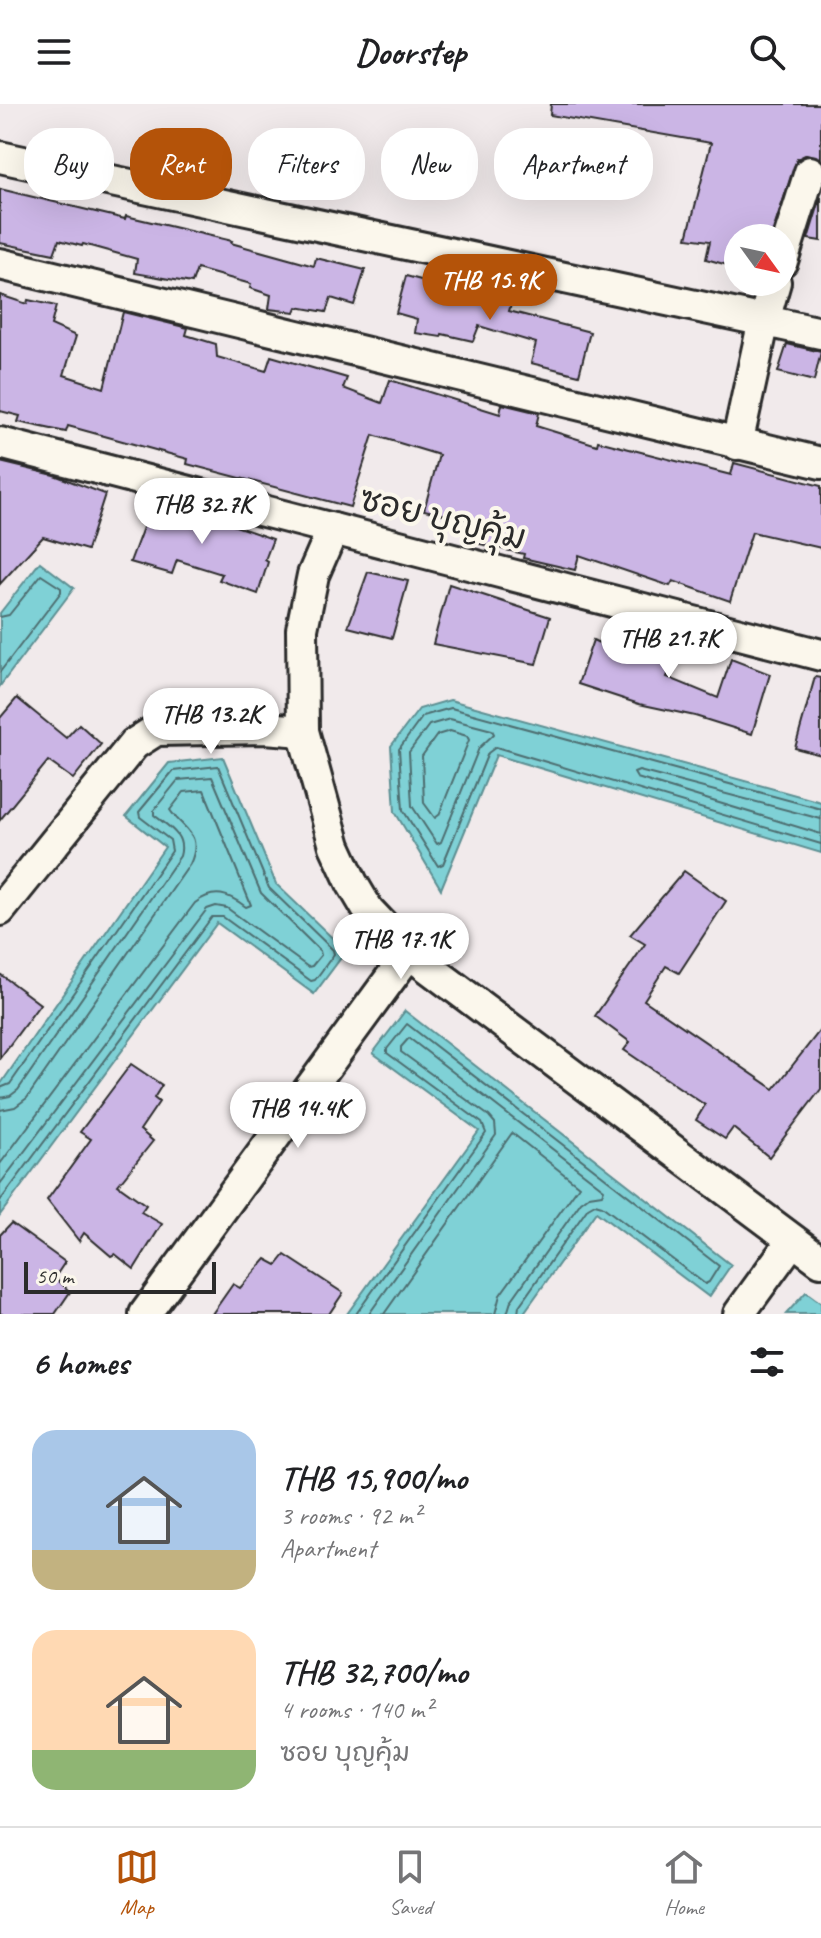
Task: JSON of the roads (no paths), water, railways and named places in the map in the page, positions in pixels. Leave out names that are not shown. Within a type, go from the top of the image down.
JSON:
[{"type":"street","points":[[0,157],[821,333]]},
{"type":"street","points":[[794,224],[810,172]]},
{"type":"street","points":[[0,264],[821,463]]},
{"type":"street","points":[[737,444],[771,296]]},
{"type":"street","name":"ซอย บุญคุ้ม","points":[[0,443],[821,655]]},
{"type":"street","points":[[333,529],[313,575],[302,629],[303,731],[335,846],[368,910],[409,953],[821,1261]]},
{"type":"street","points":[[0,910],[134,744],[156,730],[265,728],[303,731]]},
{"type":"street","points":[[145,1314],[409,953]]},
{"type":"street","points":[[739,1314],[792,1241]]},
{"type":"water","points":[[40,562],[74,588],[0,686],[0,613]]},
{"type":"water","points":[[450,700],[821,802],[821,853],[496,755],[441,889],[395,812],[391,746],[419,709]]},
{"type":"water","points":[[223,757],[276,884],[346,951],[314,994],[217,923],[0,1215],[0,1085],[165,847],[126,816],[169,763]]},
{"type":"water","points":[[405,1011],[731,1265],[709,1297],[596,1212],[523,1314],[347,1314],[479,1131],[373,1053]]},
{"type":"water","points":[[806,1292],[821,1303],[821,1314],[786,1314]]}]
